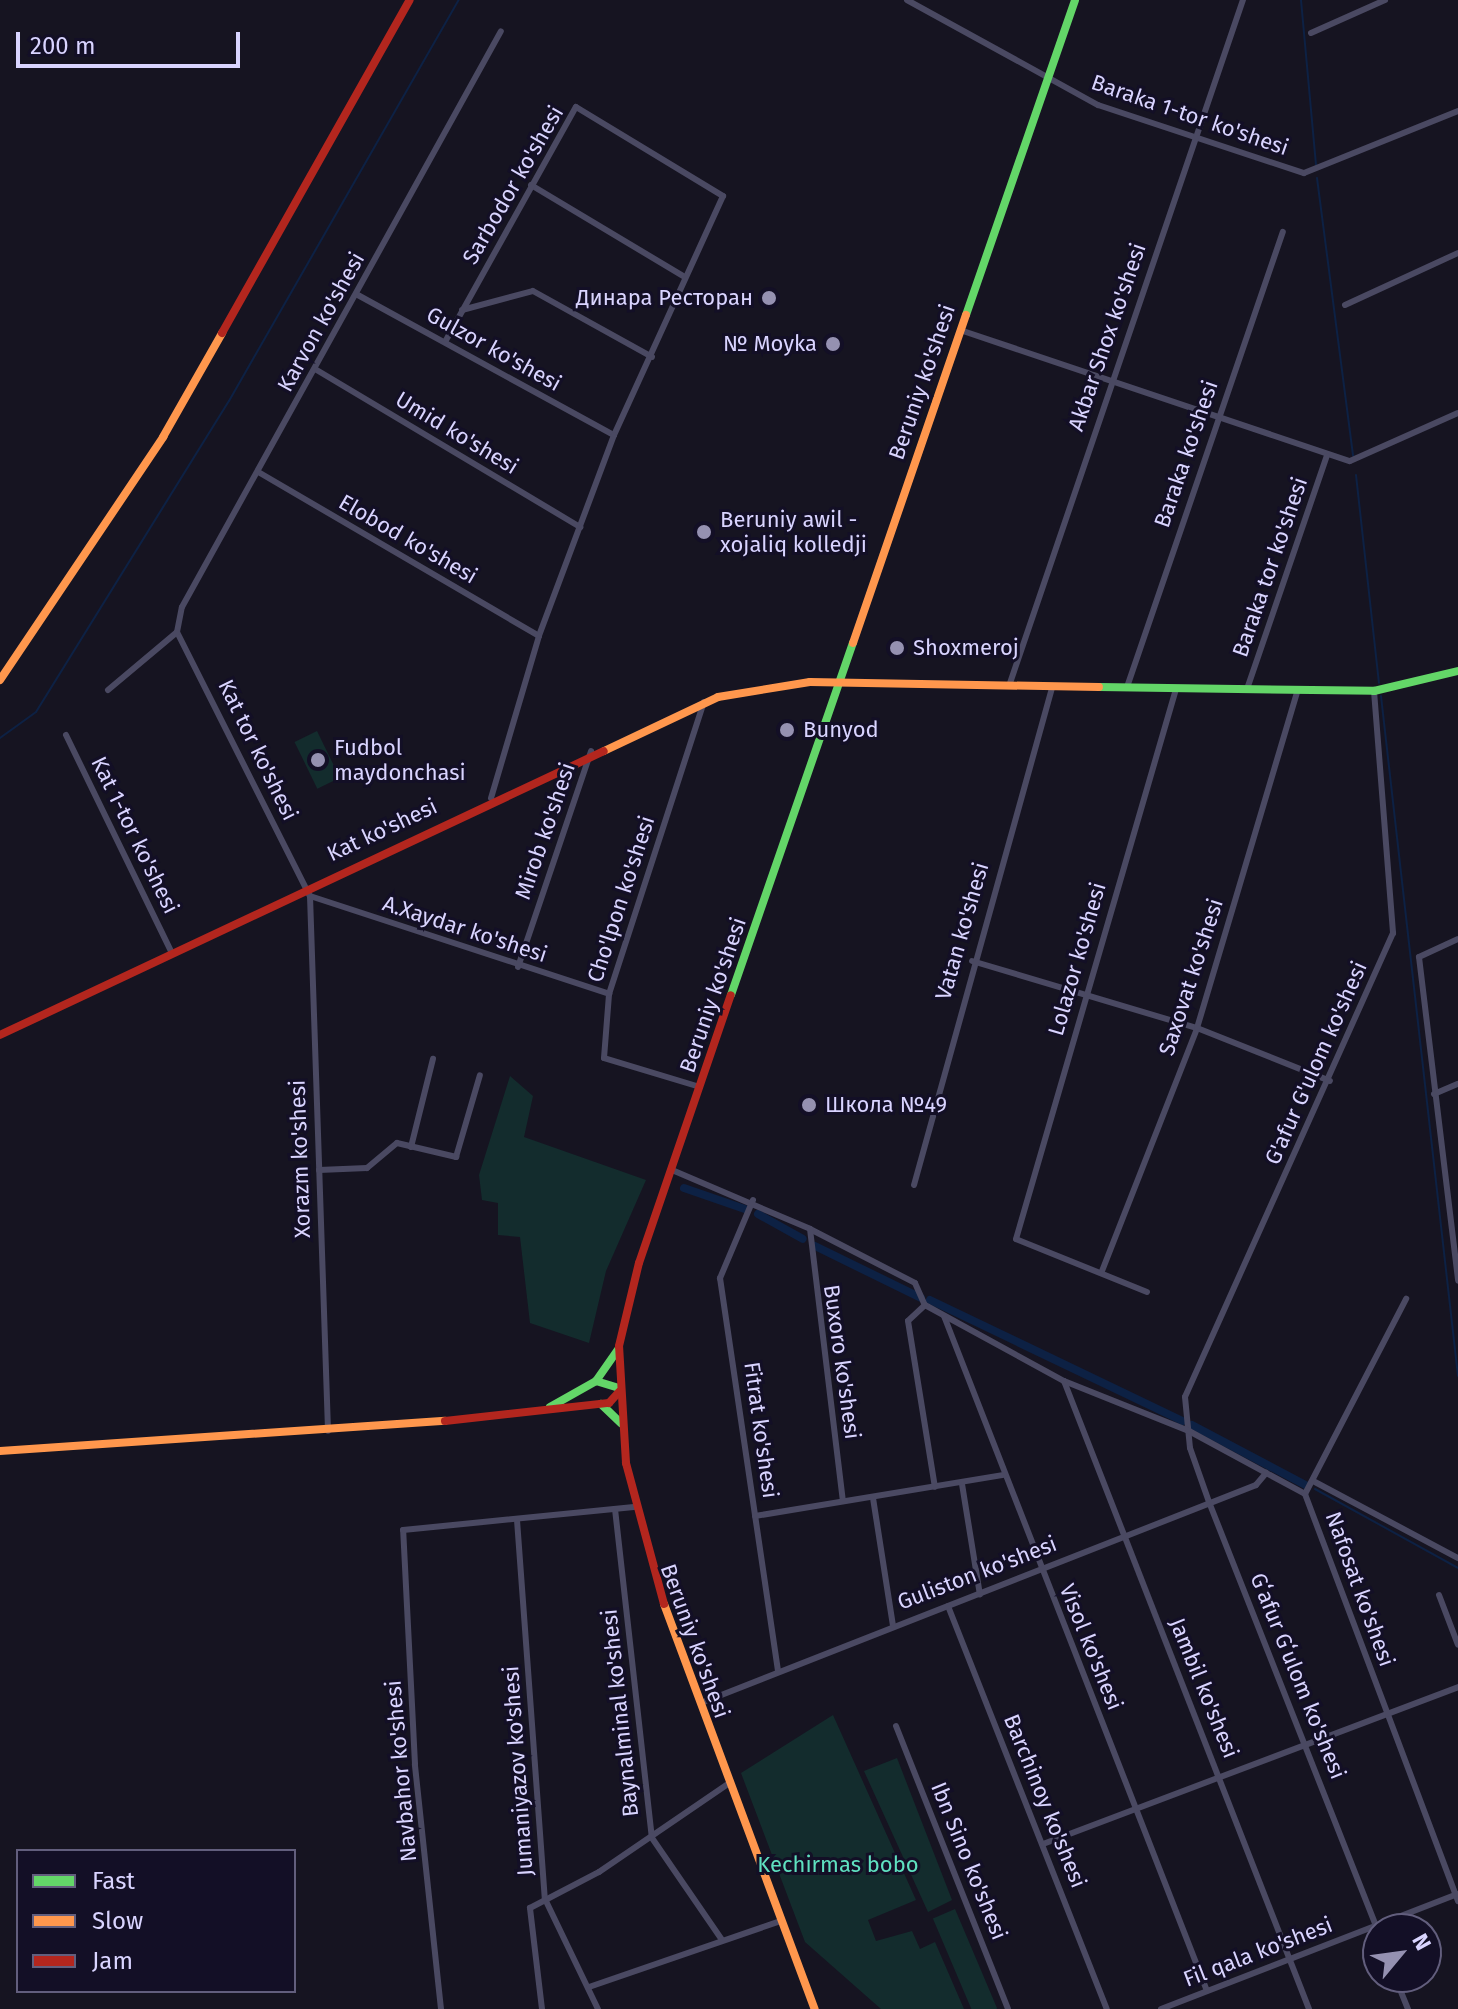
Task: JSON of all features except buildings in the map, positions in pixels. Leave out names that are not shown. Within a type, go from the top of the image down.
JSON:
[{"type":"main road","points":[[0,680],[147,463],[410,0]]},
{"type":"main road","name":"Beruniy ko'shesi","points":[[815,2009],[698,1704],[634,1507],[622,1425],[619,1346],[672,1170],[837,682],[1075,0]]},
{"type":"main road","name":"Kat ko'shesi","points":[[0,1035],[491,798],[704,702],[837,682],[1008,688],[1374,691],[1458,671]]},
{"type":"main road","points":[[546,1409],[596,1381],[619,1346]]},
{"type":"main road","points":[[596,1381],[619,1390]]},
{"type":"main road","points":[[0,1451],[328,1431],[601,1404],[619,1390]]},
{"type":"main road","points":[[601,1404],[622,1425]]},
{"type":"street","name":"Baraka 1-tor ko'shesi","points":[[907,0],[1045,80],[1304,173],[1458,111]]},
{"type":"street","name":"Akbar Shox ko'shesi","points":[[1008,688],[1111,379],[1243,0]]},
{"type":"street","points":[[1311,33],[1385,0]]},
{"type":"street","name":"Karvon ko'shesi","points":[[177,632],[182,607],[260,473],[501,31]]},
{"type":"street","name":"Sarbodor ko'shesi","points":[[445,342],[576,107],[723,196],[683,276]]},
{"type":"street","points":[[491,798],[539,636],[614,435],[652,357],[683,276],[531,185]]},
{"type":"street","name":"Baraka ko'shesi","points":[[1127,687],[1217,417],[1283,232]]},
{"type":"street","points":[[1345,305],[1458,253]]},
{"type":"street","points":[[462,310],[533,291],[652,357]]},
{"type":"street","name":"Gulzor ko'shesi","points":[[356,294],[614,435]]},
{"type":"street","points":[[960,330],[1111,379],[1327,456],[1369,455],[1458,413]]},
{"type":"street","name":"Umid ko'shesi","points":[[315,369],[580,527]]},
{"type":"street","name":"Baraka tor ko'shesi","points":[[1247,689],[1327,456]]},
{"type":"street","name":"Elobod ko'shesi","points":[[260,473],[539,636]]},
{"type":"street","points":[[108,690],[177,632]]},
{"type":"street","name":"Kat tor ko'shesi","points":[[177,632],[305,886]]},
{"type":"street","name":"Vatan ko'shesi","points":[[914,1185],[972,961],[1052,688]]},
{"type":"street","name":"Lolazor ko'shesi","points":[[1102,1271],[1016,1239],[1085,992],[1176,689]]},
{"type":"street","name":"Saxovat ko'shesi","points":[[1102,1271],[1197,1028],[1298,690]]},
{"type":"street","name":"G'afur G'ulom ko'shesi","points":[[1189,1431],[1185,1397],[1330,1081],[1393,933],[1374,691]]},
{"type":"street","name":"Cho'lpon ko'shesi","points":[[700,1087],[604,1058],[609,994],[704,702]]},
{"type":"street","name":"Kat 1-tor ko'shesi","points":[[66,735],[171,951]]},
{"type":"street","name":"Mirob ko'shesi","points":[[518,967],[591,751]]},
{"type":"street","name":"Xorazm ko'shesi","points":[[305,886],[310,896],[328,1431]]},
{"type":"street","name":"A.Xaydar ko'shesi","points":[[310,896],[518,967],[609,994]]},
{"type":"street","points":[[1458,939],[1419,957],[1434,1094],[1456,1238],[1458,1281]]},
{"type":"street","points":[[972,961],[1085,992],[1197,1028],[1330,1081]]},
{"type":"street","points":[[411,1147],[433,1059]]},
{"type":"street","points":[[319,1170],[367,1168],[397,1143],[456,1157],[480,1075]]},
{"type":"street","points":[[1434,1094],[1458,1084]]},
{"type":"street","points":[[672,1170],[753,1200],[810,1229],[915,1283],[925,1305],[1064,1381],[1189,1431],[1305,1494]]},
{"type":"street","name":"Fitrat ko'shesi","points":[[753,1200],[720,1278],[778,1671]]},
{"type":"street","name":"Buxoro ko'shesi","points":[[810,1229],[843,1501]]},
{"type":"street","points":[[1102,1271],[1147,1292]]},
{"type":"street","name":"Nafosat ko'shesi","points":[[1406,1299],[1315,1482],[1305,1494],[1457,1897]]},
{"type":"street","points":[[925,1305],[908,1321],[935,1487]]},
{"type":"street","name":"Visol ko'shesi","points":[[944,1316],[1207,1991]]},
{"type":"street","name":"Jambil ko'shesi","points":[[1064,1381],[1309,2009]]},
{"type":"street","name":"Gʻafur Gʻulom ko'shesi","points":[[1189,1431],[1209,1502],[1371,1913]]},
{"type":"street","name":"Guliston ko'shesi","points":[[698,1704],[893,1625],[980,1595],[1123,1534],[1256,1485],[1266,1473]]},
{"type":"street","points":[[755,1516],[1004,1475]]},
{"type":"street","points":[[1315,1482],[1458,1558]]},
{"type":"street","points":[[962,1484],[980,1595]]},
{"type":"street","points":[[873,1498],[893,1625]]},
{"type":"street","points":[[517,1520],[634,1507]]},
{"type":"street","name":"Baynalminal ko'shesi","points":[[615,1509],[652,1838],[722,1940]]},
{"type":"street","name":"Navbahor ko'shesi","points":[[441,2009],[415,1764],[403,1530],[517,1520]]},
{"type":"street","name":"Jumaniyazov ko'shesi","points":[[517,1520],[545,1899],[598,2009]]},
{"type":"street","points":[[1439,1595],[1458,1645]]},
{"type":"street","name":"Barchinoy ko'shesi","points":[[948,1606],[1107,2009]]},
{"type":"street","points":[[1043,1844],[1458,1687]]},
{"type":"street","name":"Ibn Sino ko'shesi","points":[[896,1726],[1008,2009]]},
{"type":"street","points":[[542,2009],[530,1908],[652,1838],[728,1784]]},
{"type":"street","name":"Fil qala ko'shesi","points":[[1417,1913],[1457,1897]]},
{"type":"street","points":[[589,1987],[781,1921]]},
{"type":"street","name":"Fil qala ko'shesi","points":[[1161,2009],[1289,1958],[1362,1934]]},
{"type":"green space","name":"Fudbol maydonchasi","points":[[317,731],[340,778],[317,789],[295,742]]},
{"type":"green space","points":[[510,1076],[533,1096],[524,1137],[646,1180],[606,1271],[589,1343],[530,1323],[520,1237],[498,1235],[498,1203],[482,1200],[479,1175]]},
{"type":"green space","name":"Kechirmas bobo","points":[[833,1715],[916,1900],[868,1920],[876,1941],[912,1931],[920,1949],[935,1942],[964,2009],[881,2009],[805,1942],[741,1773]]},
{"type":"green space","points":[[897,1758],[952,1900],[928,1912],[864,1771]]},
{"type":"green space","points":[[955,1909],[997,2008],[971,2009],[933,1918]]},
{"type":"waterway","points":[[0,738],[36,712],[229,401],[459,0]]},
{"type":"waterway","points":[[1301,0],[1316,164]]},
{"type":"waterway","points":[[1317,178],[1353,456]]},
{"type":"waterway","points":[[1356,475],[1379,683]]},
{"type":"waterway","points":[[1381,696],[1458,1376]]},
{"type":"waterway","points":[[684,1188],[745,1209]]},
{"type":"waterway","points":[[758,1214],[803,1239]]},
{"type":"waterway","points":[[815,1246],[921,1298]]},
{"type":"waterway","points":[[930,1300],[1182,1421]]},
{"type":"waterway","points":[[1192,1425],[1307,1486]]},
{"type":"waterway","points":[[1315,1489],[1458,1568]]},
{"type":"traffic: fast","points":[[966,315],[1075,0]]},
{"type":"traffic: fast","points":[[731,995],[853,643]]},
{"type":"traffic: fast","points":[[1099,687],[1374,691],[1458,671]]},
{"type":"traffic: fast","points":[[596,1381],[618,1349]]},
{"type":"traffic: fast","points":[[550,1407],[596,1381],[619,1388]]},
{"type":"traffic: fast","points":[[601,1404],[621,1423]]},
{"type":"traffic: slow","points":[[853,643],[966,315]]},
{"type":"traffic: slow","points":[[0,680],[163,437],[222,333]]},
{"type":"traffic: slow","points":[[604,751],[718,697],[810,682],[1099,687]]},
{"type":"traffic: slow","points":[[0,1451],[445,1421]]},
{"type":"traffic: slow","points":[[664,1604],[815,2009]]},
{"type":"traffic: jam","points":[[222,333],[410,0]]},
{"type":"traffic: jam","points":[[0,1035],[604,751]]},
{"type":"traffic: jam","points":[[664,1604],[626,1463],[619,1346],[639,1263],[731,995]]},
{"type":"traffic: jam","points":[[445,1421],[609,1403],[619,1392]]},
{"type":"place","name":"Динара Ресторан","points":[[769,298]]},
{"type":"place","name":"№ Moyka","points":[[833,344]]},
{"type":"place","name":"Beruniy awil - xojaliq kolledji","points":[[704,532]]},
{"type":"place","name":"Shoxmeroj","points":[[897,648]]},
{"type":"place","name":"Bunyod","points":[[787,730]]},
{"type":"place","name":"Fudbol maydonchasi","points":[[318,760]]},
{"type":"place","name":"Школа №49","points":[[809,1105]]}]
